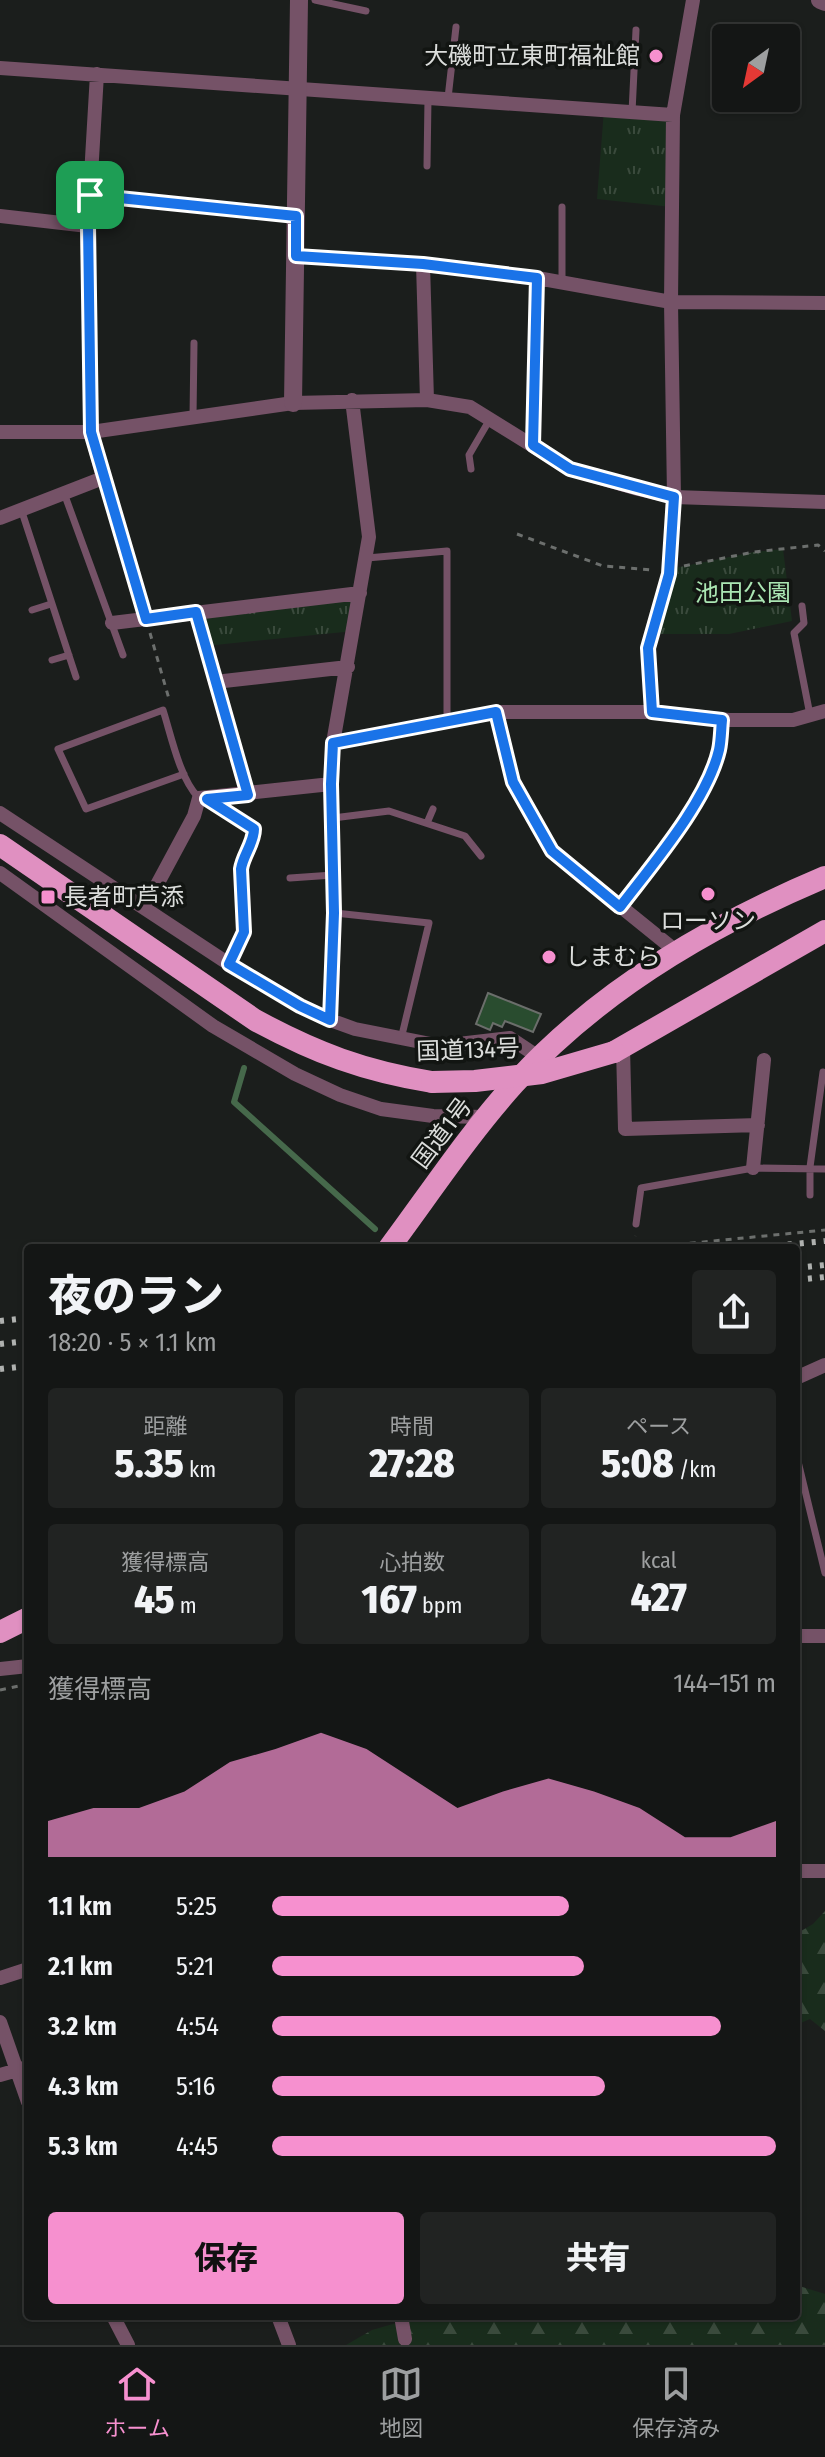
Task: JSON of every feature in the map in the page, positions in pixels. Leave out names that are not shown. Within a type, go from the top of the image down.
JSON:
[{"type":"highway","name":"国道134号","points":[[0,845],[255,1020],[349,1065],[390,1076],[432,1082],[475,1081],[542,1073],[618,1049],[825,931]]},
{"type":"highway","name":"国道1号","points":[[392,1244],[486,1117],[540,1058],[607,1000],[677,952],[772,899],[825,877]]},
{"type":"highway","points":[[0,1632],[24,1620]]},
{"type":"street","points":[[293,403],[299,0]]},
{"type":"street","points":[[652,712],[648,648],[670,569],[674,497],[671,302],[673,115],[693,0]]},
{"type":"street","points":[[0,68],[297,86],[673,115]]},
{"type":"street","points":[[0,518],[103,478],[91,432],[88,226],[97,74]]},
{"type":"street","points":[[90,195],[296,216]]},
{"type":"street","points":[[0,216],[88,226]]},
{"type":"street","points":[[296,256],[423,264],[537,278],[671,302],[825,303]]},
{"type":"street","points":[[423,264],[427,400]]},
{"type":"street","points":[[533,445],[537,278]]},
{"type":"street","points":[[330,1020],[334,913],[331,818],[333,743],[369,537],[352,400]]},
{"type":"street","points":[[0,432],[91,432],[293,403],[427,400],[470,407],[570,469],[674,497],[825,502]]},
{"type":"street","points":[[112,623],[360,593]]},
{"type":"street","points":[[196,612],[248,795]]},
{"type":"street","points":[[215,682],[348,667]]},
{"type":"street","points":[[496,712],[513,782],[552,851],[677,952]]},
{"type":"street","points":[[333,743],[496,712],[652,712],[722,720],[793,720],[818,713]]},
{"type":"street","points":[[620,907],[671,837],[708,778],[719,751],[722,720]]},
{"type":"street","points":[[145,907],[203,799],[331,784]]},
{"type":"street","points":[[0,813],[229,964],[330,1020],[355,1029],[441,1046],[510,1038],[540,1058]]},
{"type":"street","points":[[0,873],[213,1026],[295,1074],[340,1095],[381,1109],[433,1116],[486,1117]]},
{"type":"street","points":[[618,1049],[625,1129],[758,1125]]},
{"type":"street","points":[[753,1168],[764,1060]]},
{"type":"street","points":[[800,1376],[825,1365]]},
{"type":"street","points":[[800,1636],[825,1636]]},
{"type":"street","points":[[0,1669],[24,1666]]},
{"type":"street","points":[[800,1871],[825,1871]]},
{"type":"street","points":[[0,1978],[24,1970]]},
{"type":"street","points":[[0,2022],[22,2069],[0,2075]]},
{"type":"street","points":[[115,2320],[128,2345]]},
{"type":"street","points":[[280,2320],[289,2345]]},
{"type":"street","points":[[402,2320],[405,2339]]},
{"type":"lane","points":[[315,0],[366,11]]},
{"type":"lane","points":[[448,98],[456,27]]},
{"type":"lane","points":[[632,112],[636,30]]},
{"type":"lane","points":[[427,166],[428,96]]},
{"type":"lane","points":[[562,207],[562,283]]},
{"type":"lane","points":[[193,417],[194,343]]},
{"type":"lane","points":[[471,469],[469,455],[490,419]]},
{"type":"lane","points":[[64,493],[123,655]]},
{"type":"lane","points":[[21,509],[76,677]]},
{"type":"lane","points":[[367,558],[447,551],[447,720]]},
{"type":"lane","points":[[32,610],[51,604]]},
{"type":"lane","points":[[802,606],[804,623],[794,633],[818,713]]},
{"type":"lane","points":[[52,660],[69,655]]},
{"type":"lane","points":[[184,774],[86,809],[58,749],[163,710],[191,791],[203,799]]},
{"type":"lane","points":[[427,823],[433,809]]},
{"type":"lane","points":[[331,818],[389,811],[465,836],[481,856]]},
{"type":"lane","points":[[290,878],[333,875]]},
{"type":"lane","points":[[334,913],[429,923],[401,1039]]},
{"type":"lane","points":[[810,1195],[810,1167],[823,1072]]},
{"type":"lane","points":[[636,1224],[641,1188],[753,1168],[825,1169]]},
{"type":"lane","points":[[800,1470],[825,1573]]},
{"type":"path","points":[[103,478],[146,619]]},
{"type":"path","points":[[517,534],[603,566],[651,570],[754,552],[818,545],[825,551]]},
{"type":"path","points":[[203,799],[254,829],[241,869],[244,932],[229,964]]},
{"type":"path","points":[[683,1244],[825,1230]]},
{"type":"path","points":[[0,1690],[24,1685]]},
{"type":"green space","points":[[604,110],[673,115],[672,207],[597,199]]},
{"type":"green space","name":"池田公園","points":[[783,549],[792,621],[729,634],[652,634],[670,569]]},
{"type":"green space","points":[[360,593],[354,631],[205,646],[196,612]]},
{"type":"green space","points":[[825,1911],[825,2031],[810,2019],[800,2023],[800,1932]]},
{"type":"green space","points":[[800,2286],[825,2294],[825,2345],[346,2345],[372,2330],[407,2320],[800,2320]]},
{"type":"building","points":[[488,993],[541,1014],[533,1032],[505,1021],[502,1027],[493,1023],[490,1030],[476,1024]]},
{"type":"waterway","points":[[244,1068],[234,1102],[375,1229]]},
{"type":"railway","points":[[794,1244],[825,1241]]},
{"type":"railway","points":[[800,1268],[825,1265]]},
{"type":"railway","points":[[800,1280],[825,1277]]},
{"type":"railway","points":[[0,1321],[24,1318]]},
{"type":"railway","points":[[0,1344],[24,1341]]},
{"type":"railway","points":[[0,1369],[24,1366]]},
{"type":"place","name":"大磯町立東町福祉館","points":[[656,56]]},
{"type":"place","name":"ローソン","points":[[708,894]]},
{"type":"place","name":"長者町芦添","points":[[48,897]]},
{"type":"place","name":"しまむら","points":[[549,957]]},
{"type":"route","points":[[90,195],[296,216],[296,256],[423,264],[537,278],[533,445],[570,469],[674,497],[669,574],[648,648],[652,712],[722,720],[719,751],[708,778],[689,811],[620,907],[552,851],[513,782],[496,712],[333,743],[334,913],[330,1020],[229,964],[244,932],[241,869],[254,829],[207,799],[248,795],[196,612],[146,619],[91,432],[90,195]]}]
